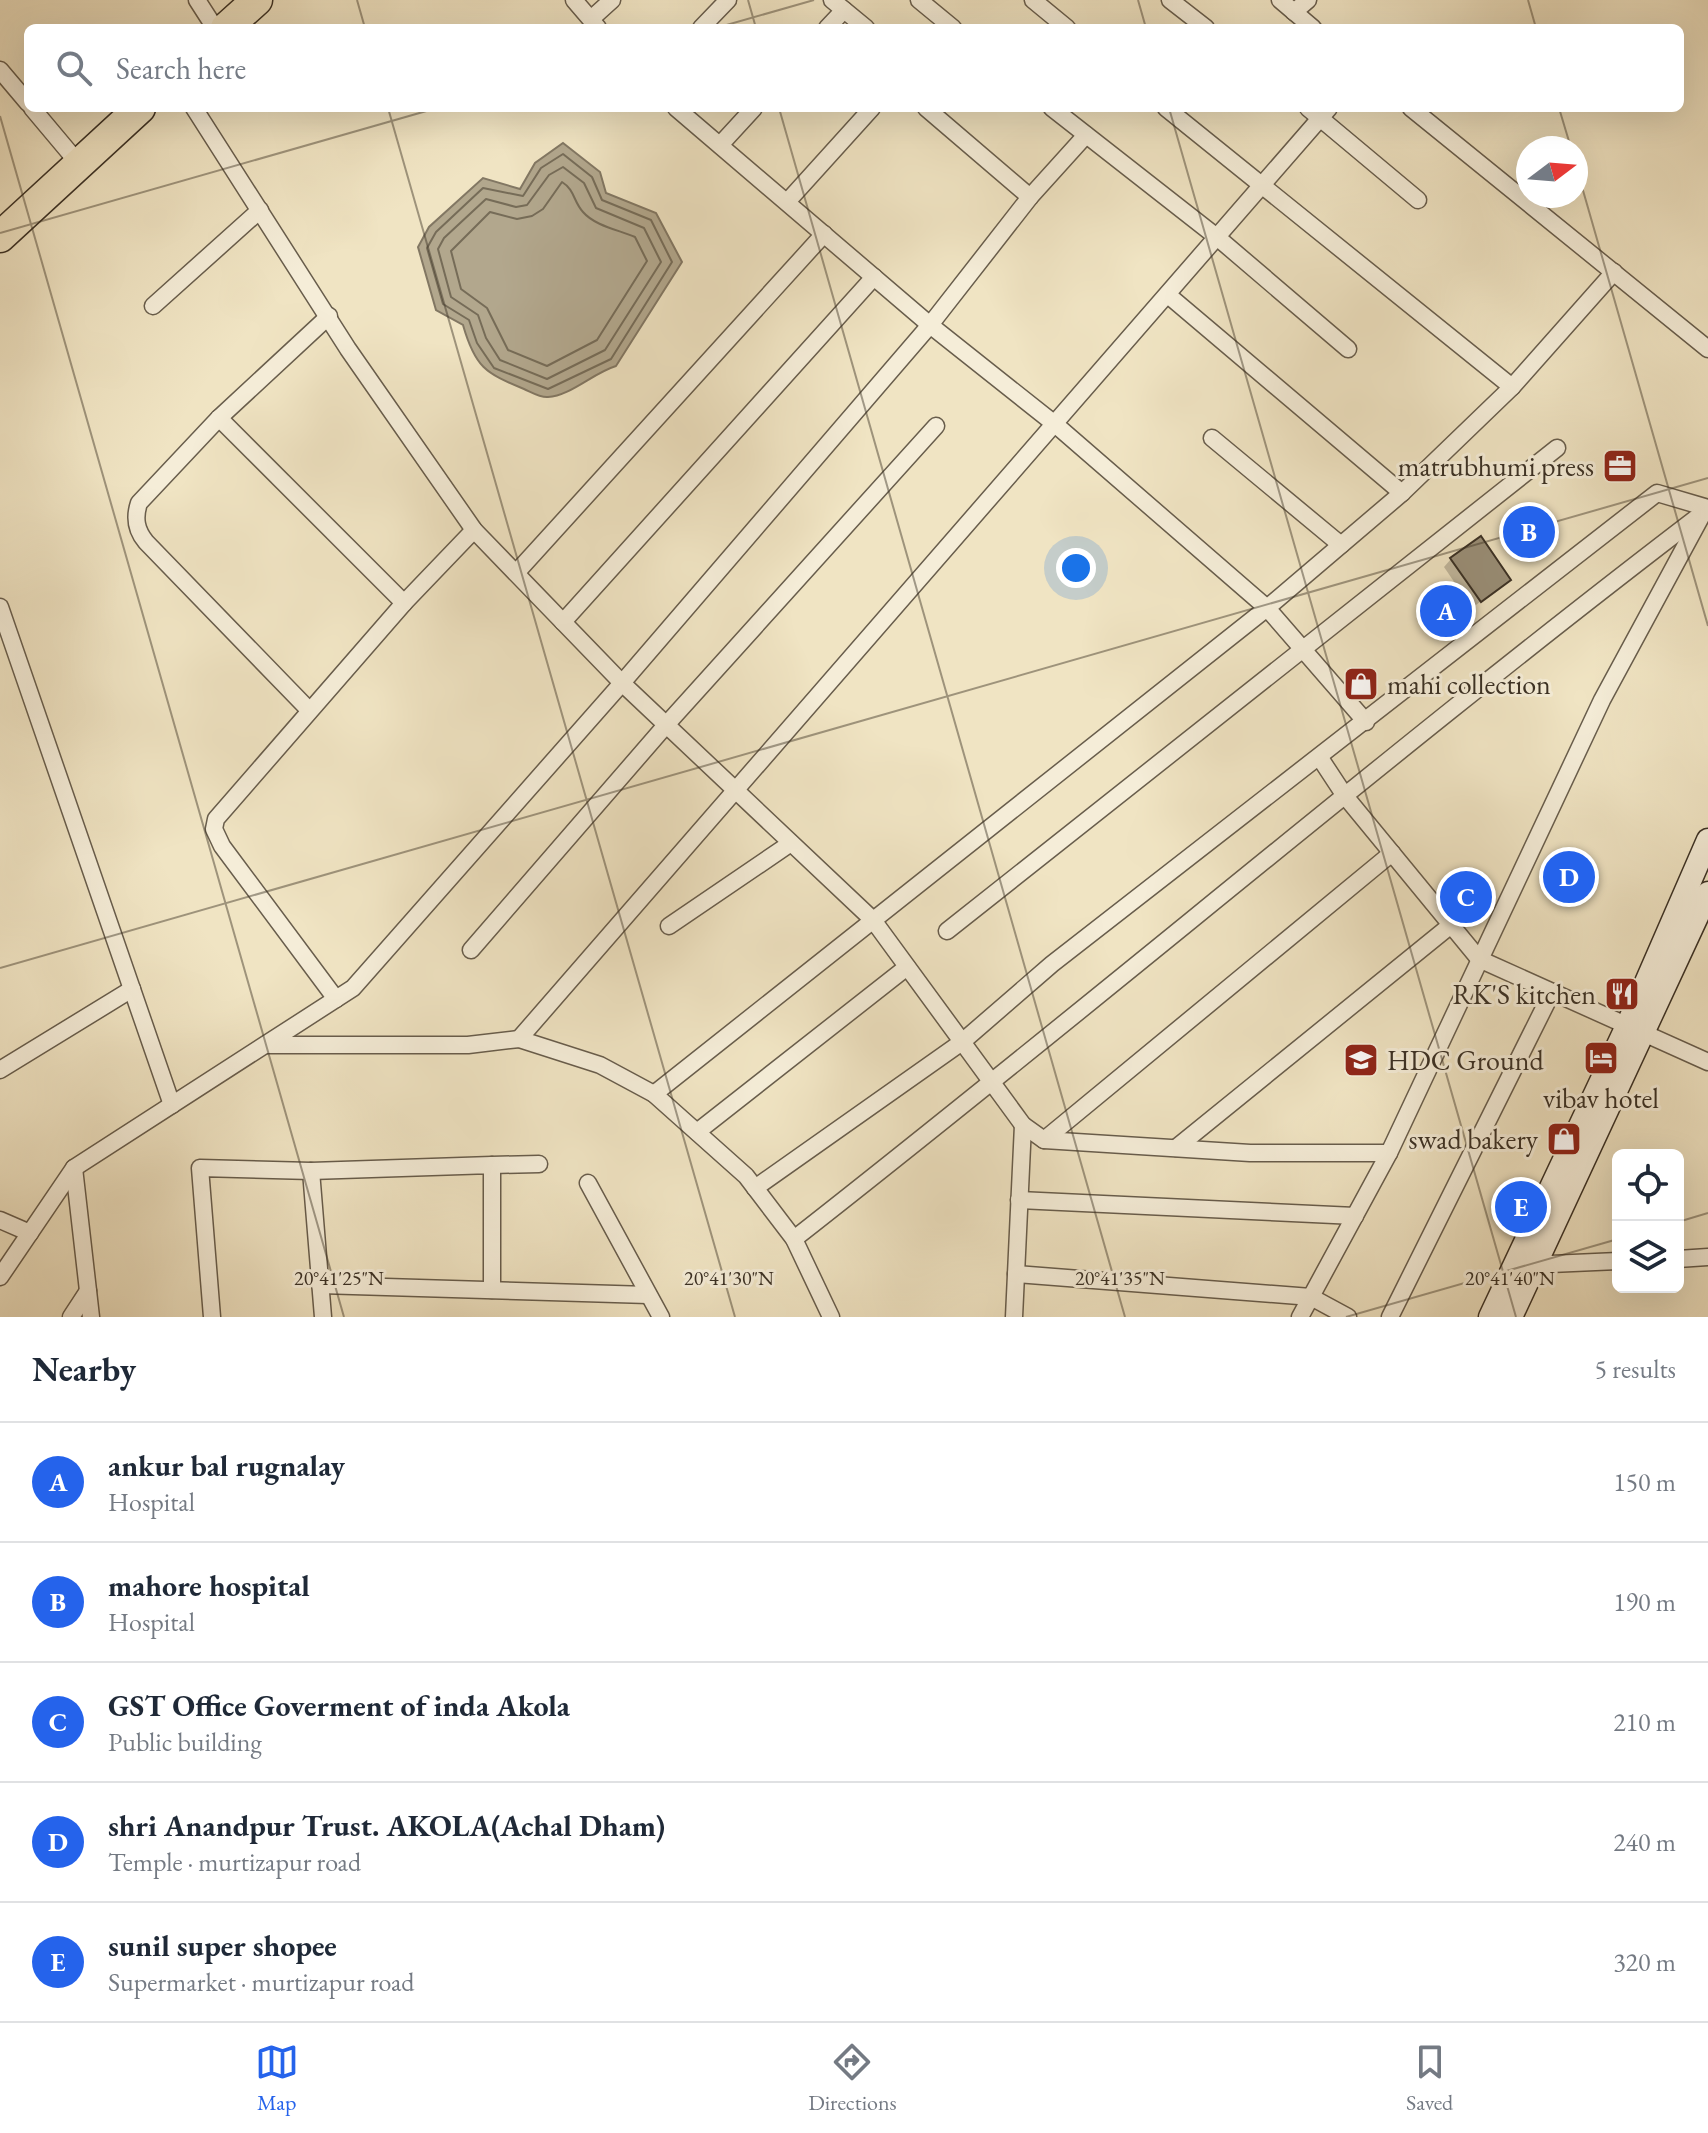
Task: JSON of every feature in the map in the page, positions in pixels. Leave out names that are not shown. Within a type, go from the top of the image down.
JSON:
[{"type":"highway","points":[[230,24],[257,0]]},
{"type":"highway","points":[[0,237],[136,112]]},
{"type":"street","points":[[197,0],[212,24]]},
{"type":"street","points":[[574,0],[595,24],[612,0]]},
{"type":"street","points":[[705,24],[728,0]]},
{"type":"street","points":[[919,0],[945,24]]},
{"type":"street","points":[[1033,0],[1062,24]]},
{"type":"street","points":[[1170,0],[1201,24]]},
{"type":"street","points":[[1280,0],[1308,24]]},
{"type":"street","points":[[1294,12],[1308,0]]},
{"type":"street","points":[[829,24],[838,5],[861,24]]},
{"type":"street","points":[[0,70],[24,98]]},
{"type":"street","points":[[35,112],[79,164]]},
{"type":"street","points":[[197,112],[348,349],[474,530],[622,683],[873,920],[1023,1125],[1044,1140],[1250,1153],[1389,1153]]},
{"type":"street","points":[[681,112],[930,325],[1056,425],[1267,608],[1366,722]]},
{"type":"street","points":[[720,145],[750,112]]},
{"type":"street","points":[[787,202],[868,112]]},
{"type":"street","points":[[931,112],[1030,197]]},
{"type":"street","points":[[1057,112],[1218,238],[1348,349]]},
{"type":"street","points":[[1171,112],[1512,387]]},
{"type":"street","points":[[519,1039],[1218,238],[1318,112]]},
{"type":"street","points":[[1320,112],[1418,200]]},
{"type":"street","points":[[1416,112],[1708,349]]},
{"type":"street","points":[[0,1277],[74,1168],[353,988],[622,683],[930,325],[1030,197],[1086,135]]},
{"type":"street","points":[[153,306],[260,210]]},
{"type":"street","points":[[516,573],[824,234]]},
{"type":"street","points":[[654,1094],[1267,608],[1402,493],[1512,387],[1614,272]]},
{"type":"street","points":[[563,622],[874,277]]},
{"type":"street","points":[[1168,295],[1402,493]]},
{"type":"street","points":[[309,710],[146,542],[136,522],[139,503],[219,418],[329,316]]},
{"type":"street","points":[[219,418],[404,603]]},
{"type":"street","points":[[471,950],[666,725],[936,426]]},
{"type":"street","points":[[1212,438],[1341,545]]},
{"type":"street","points":[[947,931],[1557,448]]},
{"type":"street","points":[[755,1188],[962,1042],[1052,964],[1657,493],[1708,509]]},
{"type":"street","points":[[794,1239],[993,1083],[1515,657],[1708,509]]},
{"type":"street","points":[[1300,1317],[1389,1153],[1602,700],[1708,509]]},
{"type":"street","points":[[336,999],[222,846],[214,829],[216,819],[404,603],[474,530]]},
{"type":"street","points":[[1,614],[172,1105]]},
{"type":"street","points":[[1320,758],[1345,796],[1479,959],[1708,1062]]},
{"type":"street","points":[[1636,1030],[1708,840]]},
{"type":"street","points":[[669,926],[791,843]]},
{"type":"street","points":[[1044,1140],[1392,853]]},
{"type":"street","points":[[1511,1317],[1527,1265],[1636,1030],[1708,893]]},
{"type":"street","points":[[1176,1148],[1451,925]]},
{"type":"street","points":[[697,1132],[907,967]]},
{"type":"street","points":[[0,1070],[132,989]]},
{"type":"street","points":[[1390,1317],[1552,992]]},
{"type":"street","points":[[265,1045],[468,1045],[519,1039],[600,1065],[654,1094],[755,1188],[794,1239],[831,1317]]},
{"type":"street","points":[[1014,1317],[1023,1125]]},
{"type":"street","points":[[212,1317],[200,1168],[311,1171],[539,1164]]},
{"type":"street","points":[[492,1165],[492,1290]]},
{"type":"street","points":[[74,1168],[91,1317]]},
{"type":"street","points":[[311,1171],[323,1317]]},
{"type":"street","points":[[588,1183],[661,1317]]},
{"type":"street","points":[[1019,1200],[1355,1216]]},
{"type":"street","points":[[0,1220],[30,1233]]},
{"type":"street","points":[[1684,1259],[1708,1257]]},
{"type":"street","points":[[1527,1265],[1612,1261]]},
{"type":"street","points":[[1490,1317],[1527,1265]]},
{"type":"street","points":[[1016,1274],[1311,1297],[1348,1317]]},
{"type":"street","points":[[320,1285],[648,1295]]},
{"type":"street","points":[[71,1317],[88,1291]]},
{"type":"water","points":[[563,143],[600,172],[606,193],[656,213],[682,262],[616,366],[565,393],[545,397],[500,378],[483,367],[472,350],[463,325],[436,310],[418,247],[429,227],[483,178],[520,189],[535,163]]},
{"type":"building","points":[[1481,536],[1511,580],[1481,602],[1450,558]]},
{"type":"place","name":"matrubhumi press","points":[[1620,466]]},
{"type":"place","name":"mahore hospital","points":[[1529,532]]},
{"type":"place","name":"ankur bal rugnalay","points":[[1446,611]]},
{"type":"place","name":"mahi collection","points":[[1361,684]]},
{"type":"place","name":"shri Anandpur Trust. AKOLA(Achal Dham)","points":[[1569,877]]},
{"type":"place","name":"GST Office Goverment of inda Akola","points":[[1466,897]]},
{"type":"place","name":"RK'S kitchen","points":[[1622,994]]},
{"type":"place","name":"vibav hotel","points":[[1601,1058]]},
{"type":"place","name":"HDC Ground","points":[[1361,1060]]},
{"type":"place","name":"swad bakery","points":[[1564,1139]]},
{"type":"place","name":"sunil super shopee","points":[[1521,1207]]}]
